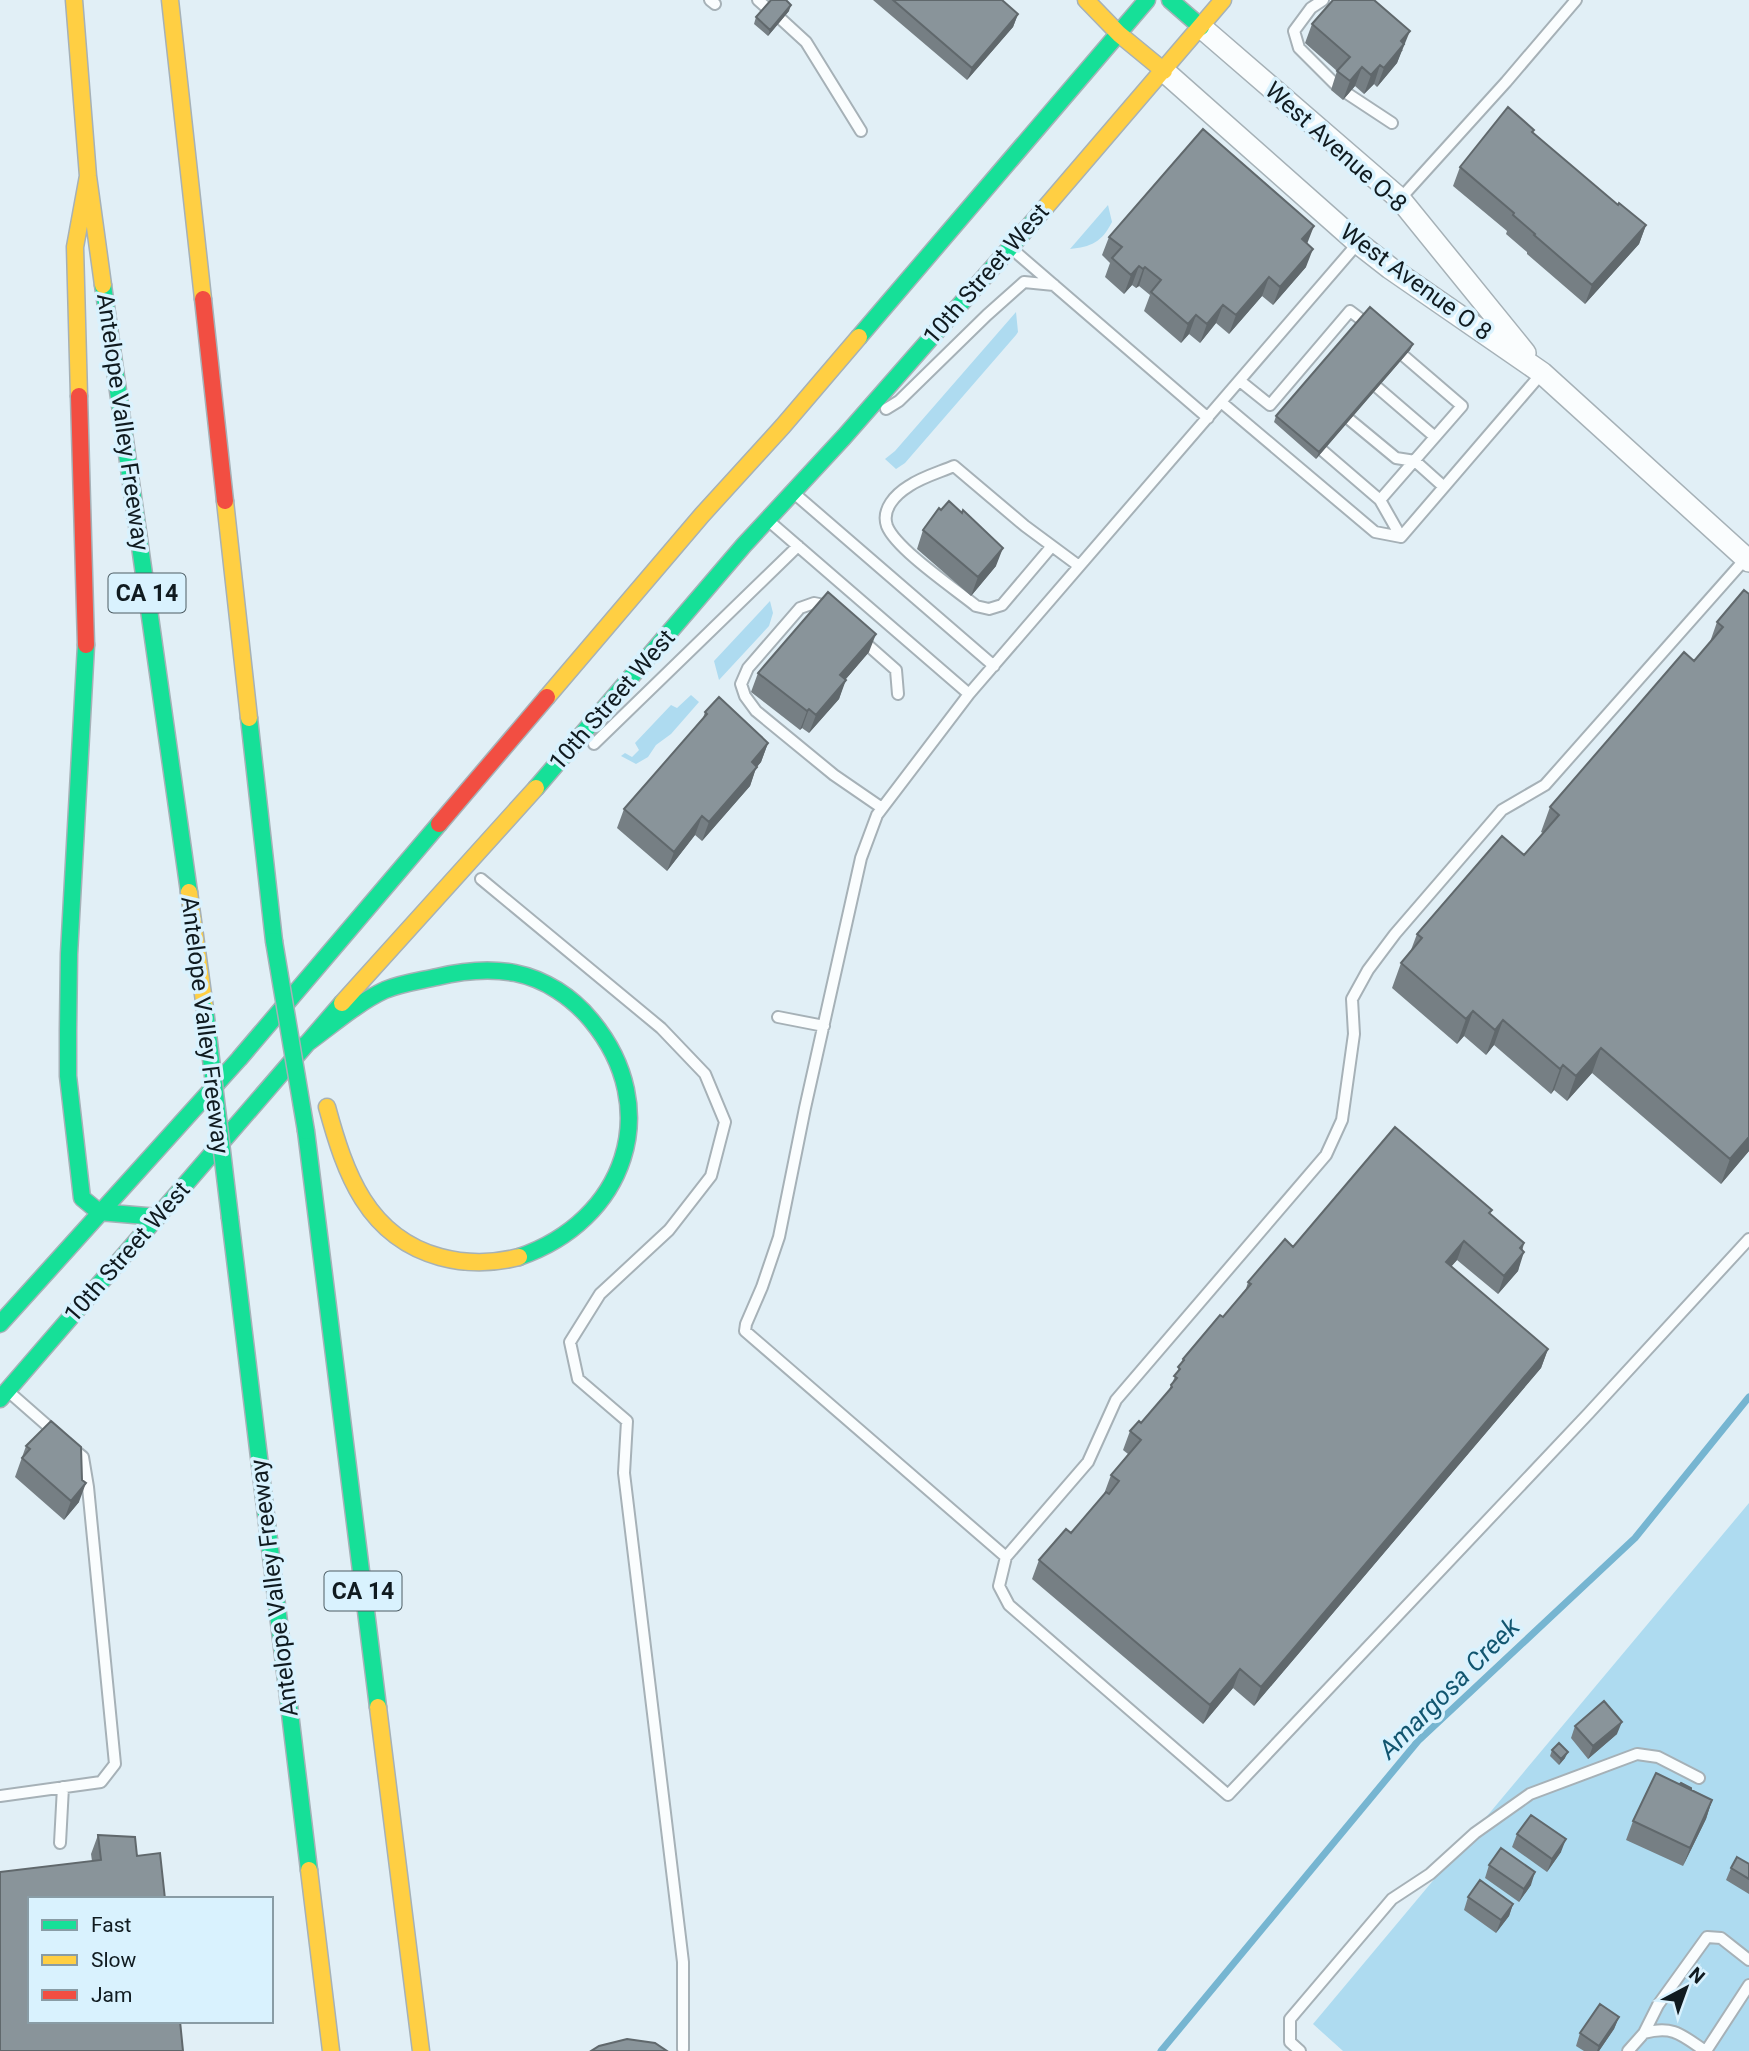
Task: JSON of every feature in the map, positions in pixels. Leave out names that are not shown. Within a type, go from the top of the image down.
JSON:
[{"type":"main road","name":"Antelope Valley Freeway","points":[[74,0],[88,176],[205,1009],[331,2051]]},
{"type":"main road","name":"CA 14","points":[[170,0],[274,941],[306,1130],[421,2051]]},
{"type":"main road","name":"West Avenue O 8","points":[[1086,0],[1119,34],[1164,71]]},
{"type":"main road","name":"10th Street West","points":[[0,1324],[753,484],[783,426],[1147,0]]},
{"type":"main road","points":[[1170,0],[1201,27]]},
{"type":"main road","name":"10th Street West","points":[[4,1395],[302,1047],[506,823],[768,520],[787,489],[844,437],[1223,0]]},
{"type":"main road","points":[[88,176],[75,247],[86,652],[69,954],[68,1065],[82,1198],[99,1212],[158,1217]]},
{"type":"main road","points":[[753,484],[768,520]]},
{"type":"main road","points":[[274,941],[311,1010],[318,1058]]},
{"type":"main road","points":[[302,1047],[380,993],[410,982],[462,971],[503,971],[540,980],[569,999],[592,1020],[611,1046],[623,1075],[630,1115],[615,1178],[583,1221],[534,1253],[503,1262],[469,1263],[438,1258],[405,1243],[377,1220],[355,1190],[339,1153],[326,1101]]},
{"type":"street","name":"West Avenue O-8","points":[[1201,27],[1400,199],[1542,373]]},
{"type":"street","name":"West Avenue O 8","points":[[1164,71],[1358,243],[1542,373],[1748,558]]},
{"type":"lane","points":[[1324,0],[1311,8],[1294,31],[1299,48],[1335,84]]},
{"type":"lane","points":[[1400,199],[1576,0]]},
{"type":"lane","points":[[782,20],[806,42],[861,131]]},
{"type":"lane","points":[[1348,94],[1392,123]]},
{"type":"lane","points":[[1006,1558],[745,1331],[779,1237],[861,858],[882,808],[970,694],[1358,243]]},
{"type":"lane","points":[[1010,247],[1208,418]]},
{"type":"lane","points":[[844,437],[899,401],[1024,282],[1054,285]]},
{"type":"lane","points":[[1270,405],[1350,311],[1362,320]]},
{"type":"lane","points":[[1324,342],[1335,351]]},
{"type":"lane","points":[[1380,500],[1462,406],[1405,357]]},
{"type":"lane","points":[[1401,537],[1542,373]]},
{"type":"lane","points":[[1297,374],[1308,383]]},
{"type":"lane","points":[[1240,381],[1281,414]]},
{"type":"lane","points":[[1378,388],[1435,437]]},
{"type":"lane","points":[[1221,402],[1375,532],[1401,537]]},
{"type":"lane","points":[[1350,419],[1396,458],[1415,461],[1444,487]]},
{"type":"lane","points":[[1323,451],[1380,500],[1401,537]]},
{"type":"lane","points":[[1052,546],[1002,605],[989,609],[976,606],[897,541],[886,525],[886,511],[893,498],[910,485],[954,466],[1079,566]]},
{"type":"lane","points":[[787,489],[994,666]]},
{"type":"lane","points":[[768,520],[970,694]]},
{"type":"lane","points":[[583,754],[798,546]]},
{"type":"lane","points":[[1748,558],[1545,785],[1502,810],[1395,934],[1368,970],[1352,999],[1354,1034],[1342,1120],[1326,1155],[1116,1401],[1088,1462],[1006,1558],[999,1586],[1009,1605],[1228,1795],[1588,1414],[1749,1239]]},
{"type":"lane","points":[[838,620],[819,604],[800,608],[748,668],[741,684],[745,696],[756,711],[834,775],[882,808]]},
{"type":"lane","points":[[848,629],[896,670],[898,694]]},
{"type":"lane","points":[[506,823],[573,763]]},
{"type":"lane","points":[[481,879],[661,1028],[705,1074],[725,1122],[711,1176],[669,1230],[600,1294],[570,1342],[578,1379],[627,1421],[624,1472],[683,1962],[682,2049]]},
{"type":"lane","points":[[778,1017],[824,1027]]},
{"type":"lane","points":[[0,1796],[101,1782],[115,1764],[89,1487],[83,1457],[4,1395]]},
{"type":"lane","points":[[1300,2051],[1290,2042],[1290,2019],[1392,1899],[1430,1874],[1475,1833],[1530,1794],[1637,1754],[1658,1757],[1699,1778]]},
{"type":"lane","points":[[60,1843],[63,1787]]},
{"type":"lane","points":[[1628,2051],[1644,2033],[1658,2004],[1707,1937],[1720,1938],[1749,1960]]},
{"type":"lane","points":[[1644,2033],[1660,2029],[1677,2032],[1706,2051],[1749,1985]]},
{"type":"shaded area","points":[[1108,205],[1112,222],[1100,239],[1084,247],[1070,249]]},
{"type":"shaded area","points":[[1016,312],[1016,335],[905,463],[896,469],[885,459],[895,451]]},
{"type":"shaded area","points":[[770,601],[773,613],[769,626],[719,680],[714,661]]},
{"type":"shaded area","points":[[691,695],[699,702],[671,734],[656,745],[648,757],[636,764],[621,756],[625,753],[632,757],[639,750],[635,743],[671,705],[677,708]]},
{"type":"shaded area","points":[[1749,1503],[1749,2051],[1343,2051],[1313,2024]]},
{"type":"building","points":[[771,0],[786,0],[791,5],[770,30],[756,17]]},
{"type":"building","points":[[893,0],[1002,0],[1018,14],[972,68]]},
{"type":"building","points":[[1333,0],[1374,0],[1410,31],[1401,41],[1404,44],[1384,68],[1380,65],[1371,75],[1362,67],[1350,81],[1337,71],[1350,57],[1312,24]]},
{"type":"building","points":[[1508,107],[1534,130],[1532,132],[1618,205],[1619,203],[1646,225],[1592,285],[1460,167]]},
{"type":"building","points":[[1203,129],[1314,226],[1302,239],[1313,249],[1280,287],[1269,277],[1236,315],[1223,305],[1207,324],[1196,315],[1188,324],[1151,292],[1161,280],[1145,267],[1143,269],[1139,266],[1131,275],[1112,258],[1122,247],[1109,237]]},
{"type":"building","points":[[1370,307],[1413,344],[1319,452],[1276,416]]},
{"type":"building","points":[[949,501],[962,513],[963,510],[1003,548],[978,577],[923,530],[939,508],[941,510]]},
{"type":"building","points":[[1744,590],[1749,594],[1749,1137],[1730,1159],[1601,1048],[1576,1076],[1563,1065],[1560,1069],[1503,1020],[1495,1030],[1473,1011],[1466,1019],[1401,963],[1422,938],[1417,934],[1502,836],[1524,855],[1559,815],[1550,807],[1684,652],[1694,661],[1723,627],[1717,622]]},
{"type":"building","points":[[828,592],[876,634],[840,675],[846,680],[816,715],[758,673]]},
{"type":"building","points":[[719,697],[768,743],[752,762],[757,767],[709,822],[702,816],[674,852],[624,809]]},
{"type":"building","points":[[1395,1127],[1492,1210],[1489,1213],[1524,1243],[1520,1248],[1524,1252],[1504,1276],[1464,1241],[1446,1262],[1548,1349],[1261,1687],[1240,1669],[1210,1705],[1039,1560],[1066,1529],[1071,1533],[1119,1481],[1111,1475],[1141,1440],[1130,1431],[1139,1421],[1141,1423],[1172,1387],[1177,1378],[1174,1376],[1183,1359],[1220,1315],[1223,1317],[1251,1284],[1248,1282],[1285,1239],[1293,1247]]},
{"type":"building","points":[[51,1421],[81,1447],[82,1480],[86,1483],[71,1501],[22,1458],[30,1449],[26,1446]]},
{"type":"building","points":[[1604,1701],[1622,1722],[1593,1746],[1575,1726]]},
{"type":"building","points":[[1559,1743],[1568,1752],[1561,1759],[1552,1750]]},
{"type":"building","points":[[1656,1773],[1712,1800],[1690,1848],[1633,1821]]},
{"type":"building","points":[[1531,1815],[1566,1839],[1552,1859],[1517,1834]]},
{"type":"building","points":[[98,1835],[135,1837],[137,1856],[160,1853],[165,1897],[28,1897],[28,2023],[180,2023],[183,2051],[0,2051],[0,1872],[101,1860]]},
{"type":"building","points":[[1501,1848],[1535,1872],[1524,1889],[1489,1865]]},
{"type":"building","points":[[1737,1857],[1749,1864],[1749,1879],[1731,1868]]},
{"type":"building","points":[[1480,1880],[1513,1904],[1501,1920],[1468,1897]]},
{"type":"building","points":[[1600,2004],[1619,2017],[1599,2046],[1580,2033]]},
{"type":"building","points":[[627,2039],[655,2043],[667,2051],[591,2051],[599,2046]]},
{"type":"waterway","name":"Amargosa Creek","points":[[1161,2051],[1418,1741],[1635,1538],[1749,1397]]},
{"type":"traffic: fast","points":[[859,337],[1147,0]]},
{"type":"traffic: fast","points":[[1170,0],[1201,27]]},
{"type":"traffic: fast","points":[[536,788],[744,545],[844,437],[1044,209]]},
{"type":"traffic: fast","points":[[103,285],[189,892]]},
{"type":"traffic: fast","points":[[86,645],[69,954],[68,1031],[68,1076],[82,1198],[99,1212],[158,1217]]},
{"type":"traffic: fast","points":[[249,718],[274,941]]},
{"type":"traffic: fast","points":[[0,1324],[239,1059],[439,824]]},
{"type":"traffic: fast","points":[[274,941],[306,1131]]},
{"type":"traffic: fast","points":[[302,1047],[353,1009],[385,990],[411,982],[466,972],[485,970],[526,976],[557,990],[584,1012],[614,1054],[626,1090],[629,1125],[622,1158],[608,1190],[585,1217],[556,1240],[519,1257]]},
{"type":"traffic: fast","points":[[0,1399],[342,1003]]},
{"type":"traffic: fast","points":[[205,1009],[230,1218]]},
{"type":"traffic: fast","points":[[306,1131],[378,1707]]},
{"type":"traffic: fast","points":[[230,1218],[309,1870]]},
{"type":"traffic: slow","points":[[74,0],[88,176],[103,285]]},
{"type":"traffic: slow","points":[[170,0],[203,299]]},
{"type":"traffic: slow","points":[[1086,0],[1119,34],[1164,71]]},
{"type":"traffic: slow","points":[[1044,209],[1223,0]]},
{"type":"traffic: slow","points":[[79,396],[75,247],[88,176]]},
{"type":"traffic: slow","points":[[547,697],[859,337]]},
{"type":"traffic: slow","points":[[225,501],[249,718]]},
{"type":"traffic: slow","points":[[342,1003],[536,788]]},
{"type":"traffic: slow","points":[[189,892],[205,1009]]},
{"type":"traffic: slow","points":[[327,1107],[351,1178],[377,1218],[394,1234],[415,1248],[450,1259],[479,1262],[519,1257]]},
{"type":"traffic: slow","points":[[378,1707],[421,2051]]},
{"type":"traffic: slow","points":[[309,1870],[331,2051]]},
{"type":"traffic: jam","points":[[203,299],[225,501]]},
{"type":"traffic: jam","points":[[79,396],[86,645]]},
{"type":"traffic: jam","points":[[439,824],[547,697]]}]
